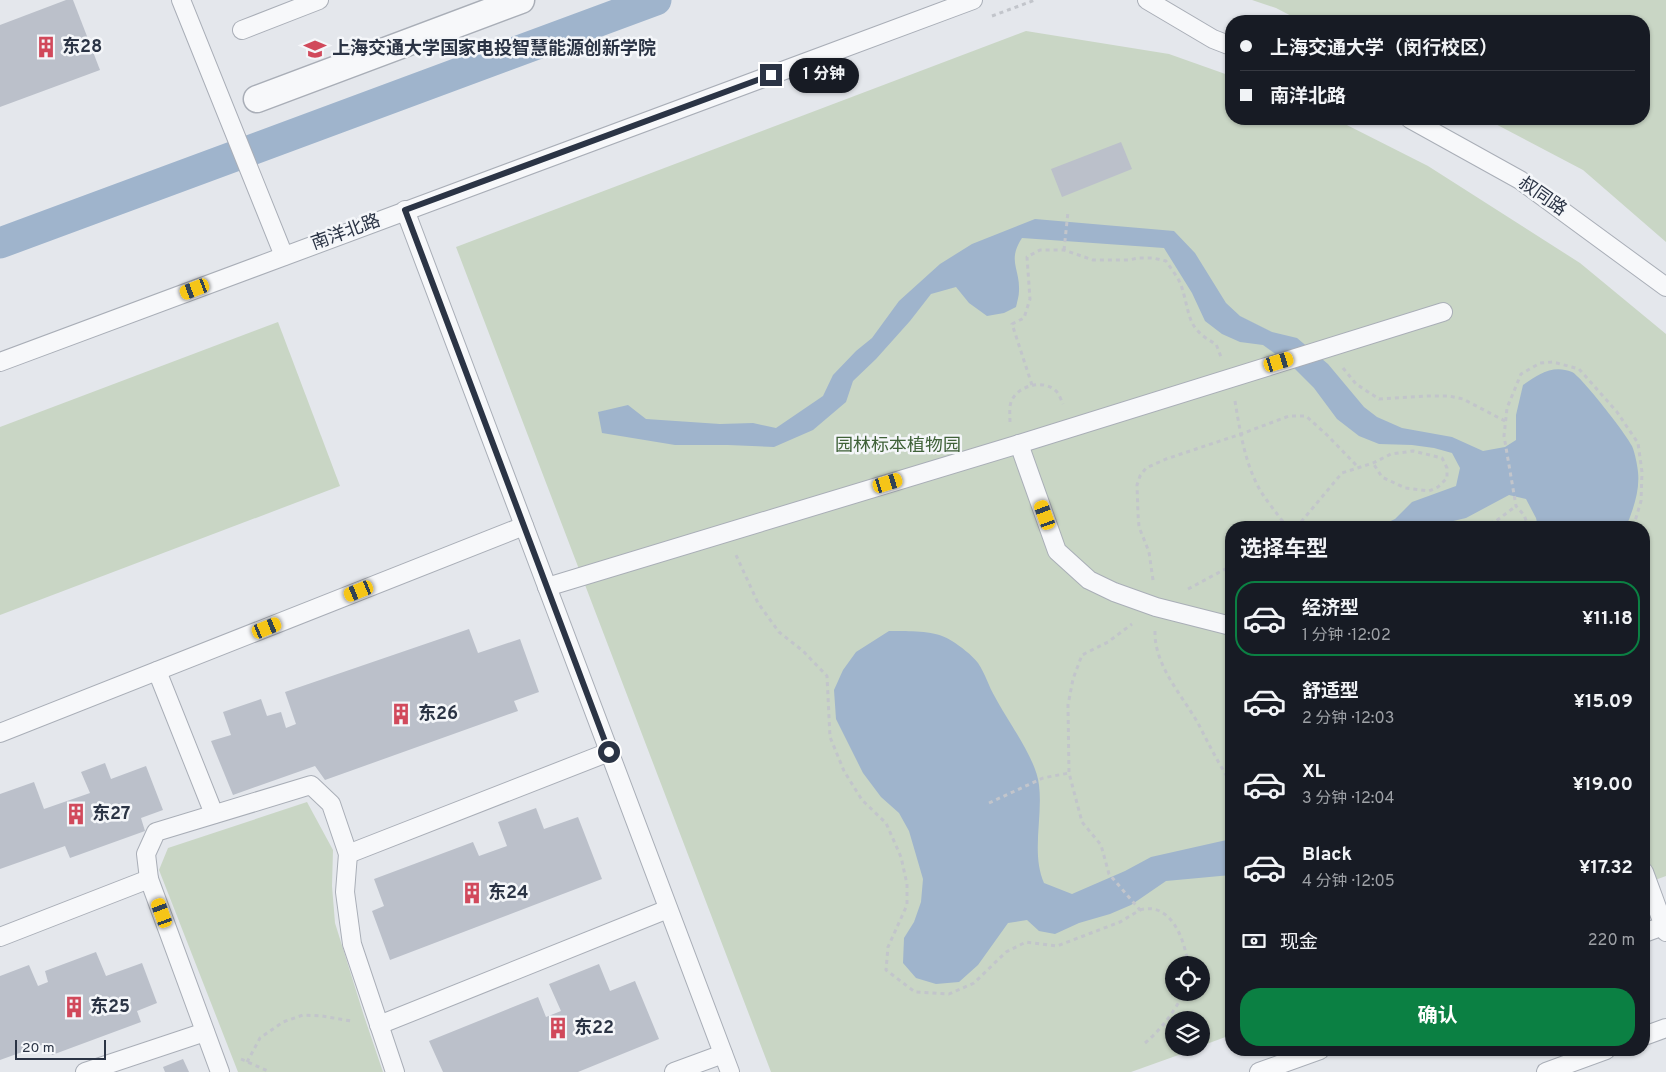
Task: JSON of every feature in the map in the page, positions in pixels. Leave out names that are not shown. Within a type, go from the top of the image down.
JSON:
[{"type":"street","points":[[257,99],[521,0]]},
{"type":"lane","points":[[181,0],[284,256]]},
{"type":"lane","points":[[242,30],[319,0]]},
{"type":"lane","name":"南洋北路","points":[[0,362],[973,0]]},
{"type":"lane","points":[[1147,0],[1225,43]]},
{"type":"lane","name":"叔同路","points":[[1421,125],[1520,180],[1666,287]]},
{"type":"lane","points":[[405,210],[730,1072]]},
{"type":"lane","points":[[547,587],[1019,444],[1443,312]]},
{"type":"lane","points":[[1019,444],[1057,551],[1089,580],[1114,592],[1156,607],[1225,624]]},
{"type":"lane","points":[[0,733],[524,526]]},
{"type":"lane","points":[[157,671],[214,814]]},
{"type":"lane","points":[[348,854],[609,752]]},
{"type":"lane","points":[[220,1072],[149,879],[146,854],[156,832],[311,785],[331,804],[348,854],[345,892],[352,944],[395,1072]]},
{"type":"lane","points":[[0,937],[149,879]]},
{"type":"lane","points":[[1650,888],[1665,928],[1650,932]]},
{"type":"lane","points":[[379,1025],[668,909]]},
{"type":"lane","points":[[1650,1034],[1666,1028]]},
{"type":"lane","points":[[85,1072],[205,1032]]},
{"type":"lane","points":[[674,1072],[723,1054]]},
{"type":"lane","points":[[1259,1072],[1303,1056]]},
{"type":"lane","points":[[1546,1072],[1590,1056]]},
{"type":"path","points":[[1064,250],[1068,212]]},
{"type":"path","points":[[1032,385],[1012,324],[1024,318],[1030,300],[1027,257],[1040,250],[1064,250],[1093,260],[1152,258],[1166,261],[1180,282],[1191,323],[1205,339],[1216,344],[1230,377],[1241,434],[1251,470],[1260,490],[1283,521]]},
{"type":"path","points":[[1325,348],[1356,384],[1379,398],[1427,396],[1464,398],[1506,421]]},
{"type":"path","points":[[1526,521],[1516,506],[1504,436],[1507,408],[1522,374],[1540,363],[1553,362],[1579,369],[1617,412],[1638,443],[1642,472],[1641,501],[1635,521]]},
{"type":"path","points":[[1019,444],[1010,422],[1011,403],[1021,390],[1032,385],[1044,385],[1056,390],[1071,428]]},
{"type":"path","points":[[1225,773],[1198,724],[1168,677],[1155,640],[1156,607],[1149,552],[1139,527],[1137,485],[1140,476],[1146,468],[1166,459],[1288,416],[1306,416],[1328,435],[1358,467]]},
{"type":"path","points":[[1302,521],[1342,474],[1391,454],[1413,451],[1442,458],[1447,468],[1447,478],[1438,487],[1429,491],[1405,488],[1382,477],[1372,463]]},
{"type":"path","points":[[1496,521],[1516,506]]},
{"type":"path","points":[[719,534],[737,556],[758,603],[779,632],[803,651],[826,676],[830,738],[844,771],[862,800],[886,823],[900,857],[908,884],[907,905],[888,947],[886,970],[915,992],[950,994],[974,983],[1006,952],[1026,942],[1057,946],[1120,922],[1146,908],[1158,909],[1173,924],[1183,942],[1186,956]]},
{"type":"path","points":[[1140,910],[1110,875],[1101,845],[1082,822],[1069,773],[1068,705],[1073,679],[1082,656],[1108,642],[1156,607],[1225,569]]},
{"type":"path","points":[[989,803],[1043,778],[1069,773]]},
{"type":"path","points":[[1145,1043],[1176,1009],[1180,1001]]},
{"type":"path","points":[[247,1062],[260,1038],[283,1022],[303,1016],[322,1016],[379,1025]]},
{"type":"green space","points":[[1252,0],[1666,0],[1666,242],[1583,170],[1497,125],[1650,125],[1650,15],[1289,15]]},
{"type":"green space","name":"园林标本植物园","points":[[1026,31],[1169,54],[1225,74],[1225,125],[1347,125],[1428,166],[1580,263],[1666,334],[1666,876],[1650,882],[1650,521],[1225,521],[1225,1037],[1210,1043],[1210,1011],[1165,1011],[1165,1056],[1176,1056],[1131,1072],[771,1072],[456,247]]},
{"type":"green space","points":[[278,322],[340,486],[0,615],[0,427]]},
{"type":"green space","points":[[307,802],[333,850],[332,886],[335,923],[383,1072],[238,1072],[159,870],[168,848]]},
{"type":"water","points":[[1035,219],[1174,231],[1195,253],[1226,303],[1240,316],[1272,332],[1297,338],[1328,364],[1364,407],[1377,417],[1402,428],[1452,437],[1483,451],[1505,447],[1516,440],[1516,415],[1523,385],[1540,374],[1552,370],[1558,369],[1572,372],[1604,406],[1622,430],[1633,449],[1638,472],[1638,486],[1628,521],[1537,521],[1526,499],[1509,495],[1466,518],[1453,521],[1391,521],[1412,502],[1456,486],[1460,468],[1452,453],[1412,445],[1379,444],[1359,436],[1337,419],[1314,388],[1292,366],[1263,345],[1240,342],[1222,334],[1205,321],[1192,293],[1164,248],[1022,238],[1015,253],[1019,283],[1016,307],[1004,313],[987,316],[969,303],[956,287],[931,294],[876,359],[853,381],[846,402],[813,430],[774,447],[675,445],[602,433],[598,412],[628,405],[646,419],[720,424],[753,423],[776,428],[823,396],[833,375],[856,351],[872,338],[899,301],[940,264],[972,244]]},
{"type":"water","points":[[889,631],[922,632],[946,637],[959,645],[975,660],[1033,763],[1037,774],[1040,797],[1038,860],[1044,883],[1072,894],[1125,871],[1151,857],[1225,840],[1225,876],[1166,881],[1131,905],[1110,914],[1079,923],[1055,934],[1039,931],[1027,920],[1008,923],[978,965],[959,982],[936,984],[916,978],[903,963],[904,938],[914,922],[921,902],[923,879],[909,831],[899,813],[881,797],[863,773],[836,719],[834,690],[843,670],[856,652]]},
{"type":"building","name":"东28","points":[[66,0],[73,0],[100,70],[0,107],[0,25]]},
{"type":"building","points":[[1121,142],[1132,169],[1062,197],[1051,169]]},
{"type":"building","name":"东26","points":[[469,629],[478,653],[520,639],[539,692],[514,701],[518,711],[325,780],[315,766],[233,795],[211,741],[231,735],[223,712],[261,699],[267,716],[281,712],[286,728],[296,724],[285,692]]},
{"type":"building","name":"东27","points":[[105,763],[111,779],[146,766],[163,810],[141,818],[145,831],[70,858],[65,846],[0,869],[0,794],[34,782],[44,809],[90,793],[81,772]]},
{"type":"building","name":"东24","points":[[536,808],[544,829],[578,817],[602,879],[390,960],[372,911],[384,906],[374,879],[473,842],[479,856],[507,846],[498,822]]},
{"type":"building","name":"东25","points":[[96,952],[106,976],[142,963],[157,1003],[137,1011],[141,1022],[52,1055],[47,1043],[0,1060],[0,976],[29,965],[38,986],[48,982],[45,971]]},
{"type":"building","name":"东22","points":[[599,964],[610,991],[635,981],[659,1039],[578,1072],[443,1072],[429,1041],[538,997],[546,1017],[561,1011],[549,984]]},
{"type":"building","points":[[183,1059],[189,1072],[165,1072],[163,1067]]},
{"type":"waterway","points":[[0,243],[656,0]]},
{"type":"place","name":"东28","points":[[46,47]]},
{"type":"place","name":"上海交通大学国家电投智慧能源创新学院","points":[[315,49]]},
{"type":"place","name":"东26","points":[[401,714]]},
{"type":"place","name":"东27","points":[[76,814]]},
{"type":"place","name":"东24","points":[[472,893]]},
{"type":"place","name":"东25","points":[[74,1007]]},
{"type":"place","name":"东22","points":[[558,1028]]},
{"type":"route","points":[[609,752],[405,210],[771,75]]}]
